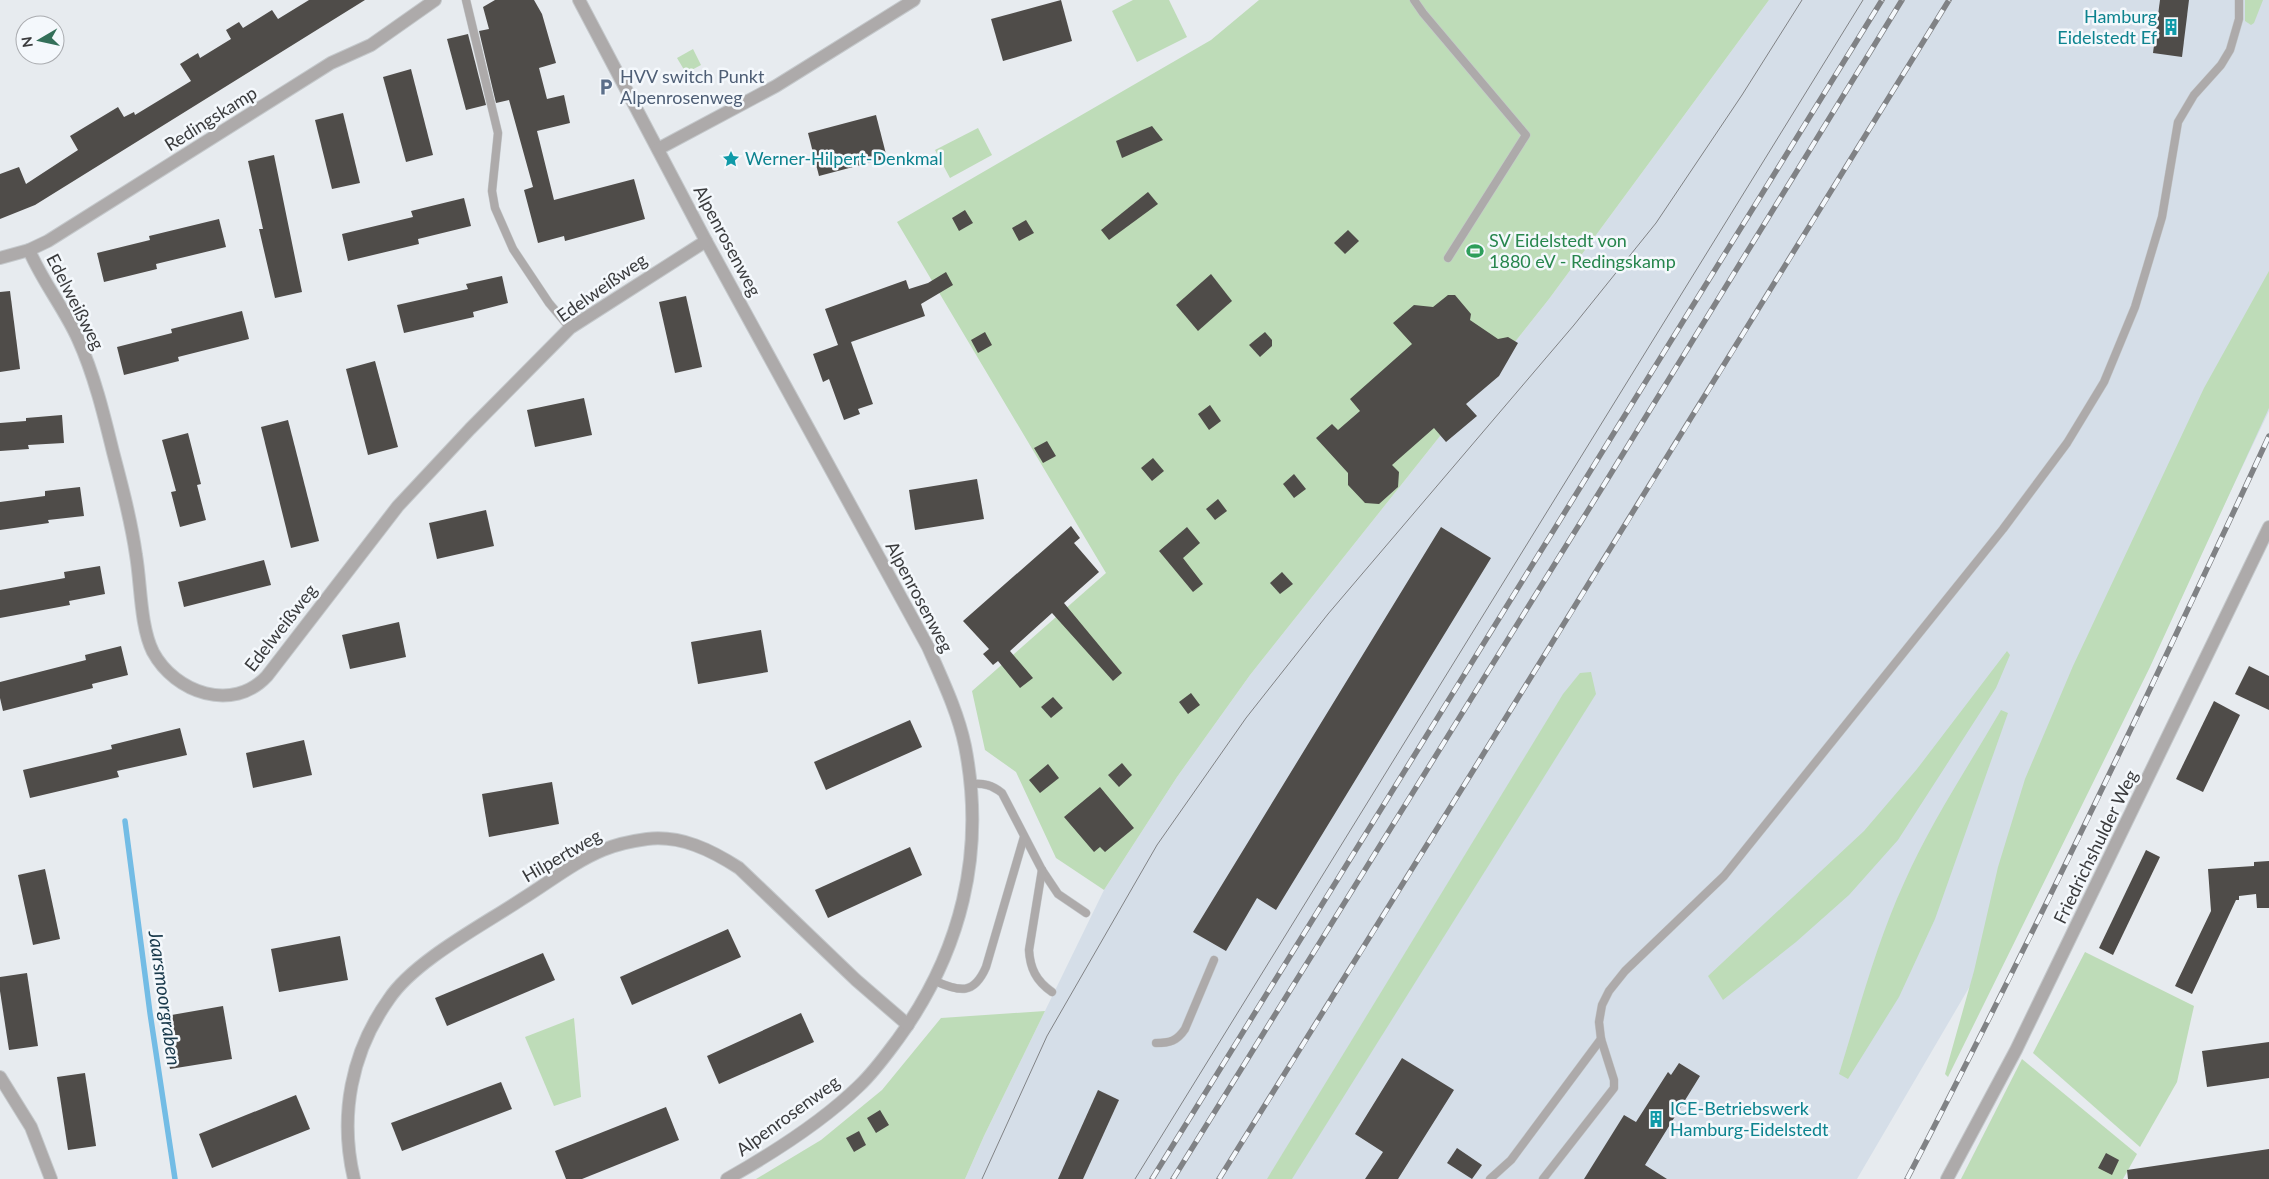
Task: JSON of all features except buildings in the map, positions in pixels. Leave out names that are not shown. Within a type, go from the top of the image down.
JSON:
[{"type":"street","name":"Redingskamp","points":[[0,258],[29,250],[64,231],[331,63],[377,42],[435,0]]},
{"type":"street","name":"Alpenrosenweg","points":[[578,0],[706,241],[928,647],[941,676],[962,736],[971,784],[970,865],[963,907],[935,981],[908,1025],[884,1058],[842,1102],[755,1163],[727,1179]]},
{"type":"street","points":[[658,149],[776,86],[914,0]]},
{"type":"street","name":"Edelweißweg","points":[[29,250],[79,342],[102,412],[126,505],[136,554],[146,627],[153,652],[170,673],[182,683],[212,695],[238,695],[248,692],[260,684],[398,506],[470,429],[570,328],[706,241]]},
{"type":"street","name":"Friedrichshulder Weg","points":[[1947,1179],[2020,1042],[2269,527]]},
{"type":"street","name":"Hilpertweg","points":[[354,1179],[348,1147],[348,1101],[354,1072],[362,1049],[389,998],[405,980],[427,962],[468,934],[593,855],[621,844],[649,839],[669,839],[692,844],[721,857],[739,868],[856,980],[908,1025]]},
{"type":"street","points":[[0,1077],[31,1128],[52,1179]]},
{"type":"lane","points":[[466,0],[498,133],[492,191],[495,208],[513,249],[549,303],[570,328]]},
{"type":"lane","points":[[1414,0],[1422,13],[1526,136],[1448,258]]},
{"type":"lane","points":[[1543,1179],[1614,1088],[1614,1080],[1601,1038],[1599,1022],[1602,1005],[1609,991],[1625,970],[1724,876],[2003,529],[2076,428],[2104,382],[2135,307],[2162,217],[2178,122],[2194,95],[2221,66],[2230,50],[2239,19],[2239,0]]},
{"type":"lane","points":[[971,784],[982,783],[994,786],[1002,793],[1042,870],[1058,894],[1086,912]]},
{"type":"lane","points":[[935,981],[957,990],[974,986],[980,980],[986,967],[1024,837]]},
{"type":"lane","points":[[1042,870],[1029,956],[1034,974],[1042,986],[1052,992]]},
{"type":"lane","points":[[1156,1043],[1170,1043],[1179,1038],[1185,1029],[1214,960]]},
{"type":"lane","points":[[1490,1179],[1511,1160],[1601,1038]]},
{"type":"shaded area","points":[[1769,0],[2269,0],[2269,411],[2205,545],[1994,945],[1857,1179],[965,1179],[984,1136],[1104,890],[1177,777],[1250,675],[1549,299]]},
{"type":"green space","points":[[1133,0],[1169,0],[1187,37],[1137,62],[1112,11]]},
{"type":"green space","points":[[1259,0],[1769,0],[1549,299],[1250,675],[1177,777],[1104,890],[1056,858],[1016,772],[985,750],[972,691],[1106,573],[897,222],[1211,40]]},
{"type":"green space","points":[[2245,0],[2263,0],[2254,23],[2251,25],[2245,21]]},
{"type":"green space","points":[[693,49],[701,65],[686,73],[677,58]]},
{"type":"green space","points":[[978,128],[992,155],[950,178],[935,150]]},
{"type":"green space","points":[[2269,271],[2269,408],[2150,667],[1948,1077],[1945,1074],[1974,971],[1998,867],[2025,779],[2073,666],[2204,388]]},
{"type":"green space","points":[[2007,651],[2010,655],[1996,688],[1898,840],[1849,895],[1796,942],[1723,1000],[1708,976],[1864,831],[1917,769]]},
{"type":"green space","points":[[1591,672],[1596,694],[1292,1179],[1267,1179],[1563,694],[1580,673]]},
{"type":"green space","points":[[2001,710],[2008,713],[1935,919],[1899,997],[1848,1079],[1839,1074],[1869,977],[1894,906],[1926,838]]},
{"type":"green space","points":[[2085,952],[2194,1006],[2177,1082],[2140,1147],[2033,1053]]},
{"type":"green space","points":[[1045,1011],[965,1179],[756,1179],[821,1140],[882,1090],[941,1018]]},
{"type":"green space","points":[[574,1018],[581,1097],[554,1106],[525,1037]]},
{"type":"green space","points":[[2022,1059],[2137,1154],[2123,1179],[1961,1179]]},
{"type":"waterway","name":"Jaarsmoorgraben","points":[[125,821],[150,1013],[175,1179]]},
{"type":"tram line","points":[[982,1179],[1047,1036],[1157,845],[1246,718],[1328,614],[1574,325],[1656,223],[1742,95],[1802,0]]},
{"type":"tram line","points":[[1135,1179],[1863,0]]},
{"type":"railway","points":[[1152,1179],[1882,0]]},
{"type":"railway","points":[[1173,1179],[1902,0]]},
{"type":"railway","points":[[1219,1179],[1494,738],[1949,0]]},
{"type":"railway","points":[[1907,1179],[2001,995],[2092,810],[2269,436]]},
{"type":"place","name":"Hamburg Eidelstedt Ef","points":[[2171,27]]},
{"type":"place","name":"HVV switch Punkt Alpenrosenweg","points":[[606,87]]},
{"type":"place","name":"Werner-Hilpert-Denkmal","points":[[731,159]]},
{"type":"place","name":"SV Eidelstedt von 1880 eV - Redingskamp","points":[[1475,251]]},
{"type":"place","name":"ICE-Betriebswerk Hamburg-Eidelstedt","points":[[1656,1119]]}]
